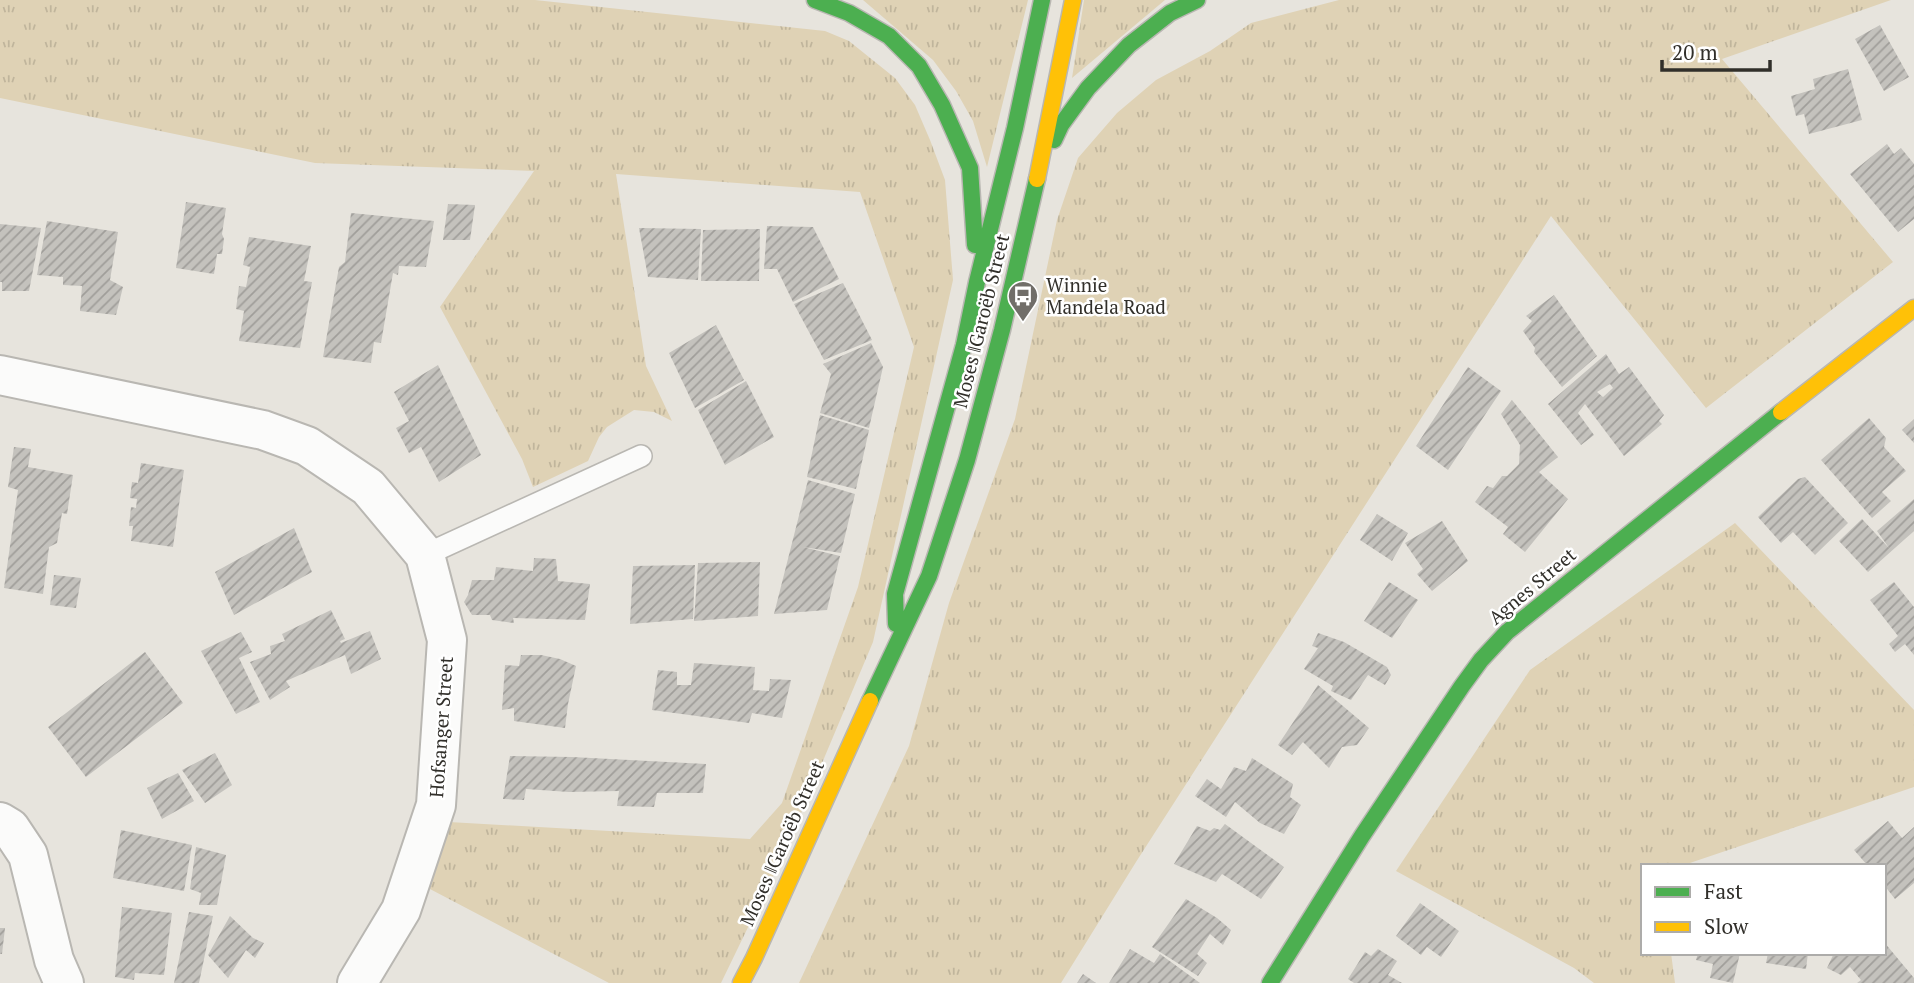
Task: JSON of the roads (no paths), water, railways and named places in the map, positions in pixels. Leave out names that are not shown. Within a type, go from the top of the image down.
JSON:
[{"type":"main road","points":[[815,0],[849,13],[889,36],[919,66],[942,105],[970,169],[977,282]]},
{"type":"main road","name":"Moses ǁGaroëb Street","points":[[896,643],[895,594],[964,345],[1042,0]]},
{"type":"main road","name":"Moses ǁGaroëb Street","points":[[741,983],[929,576],[967,460],[1002,330],[1040,167],[1073,0]]},
{"type":"main road","points":[[1040,167],[1062,125],[1088,88],[1129,45],[1170,13],[1197,0]]},
{"type":"main road","name":"Agnes Street","points":[[1270,983],[1362,836],[1480,660],[1507,632],[1914,308]]},
{"type":"street","name":"Hofsanger Street","points":[[0,375],[263,430],[307,446],[368,487],[425,555],[447,640],[436,805],[401,910],[357,983]]},
{"type":"street","points":[[0,822],[10,828],[28,855],[54,960],[64,983]]},
{"type":"lane","points":[[425,555],[641,456]]},
{"type":"place","name":"Winnie Mandela Road","points":[[1023,323]]}]
